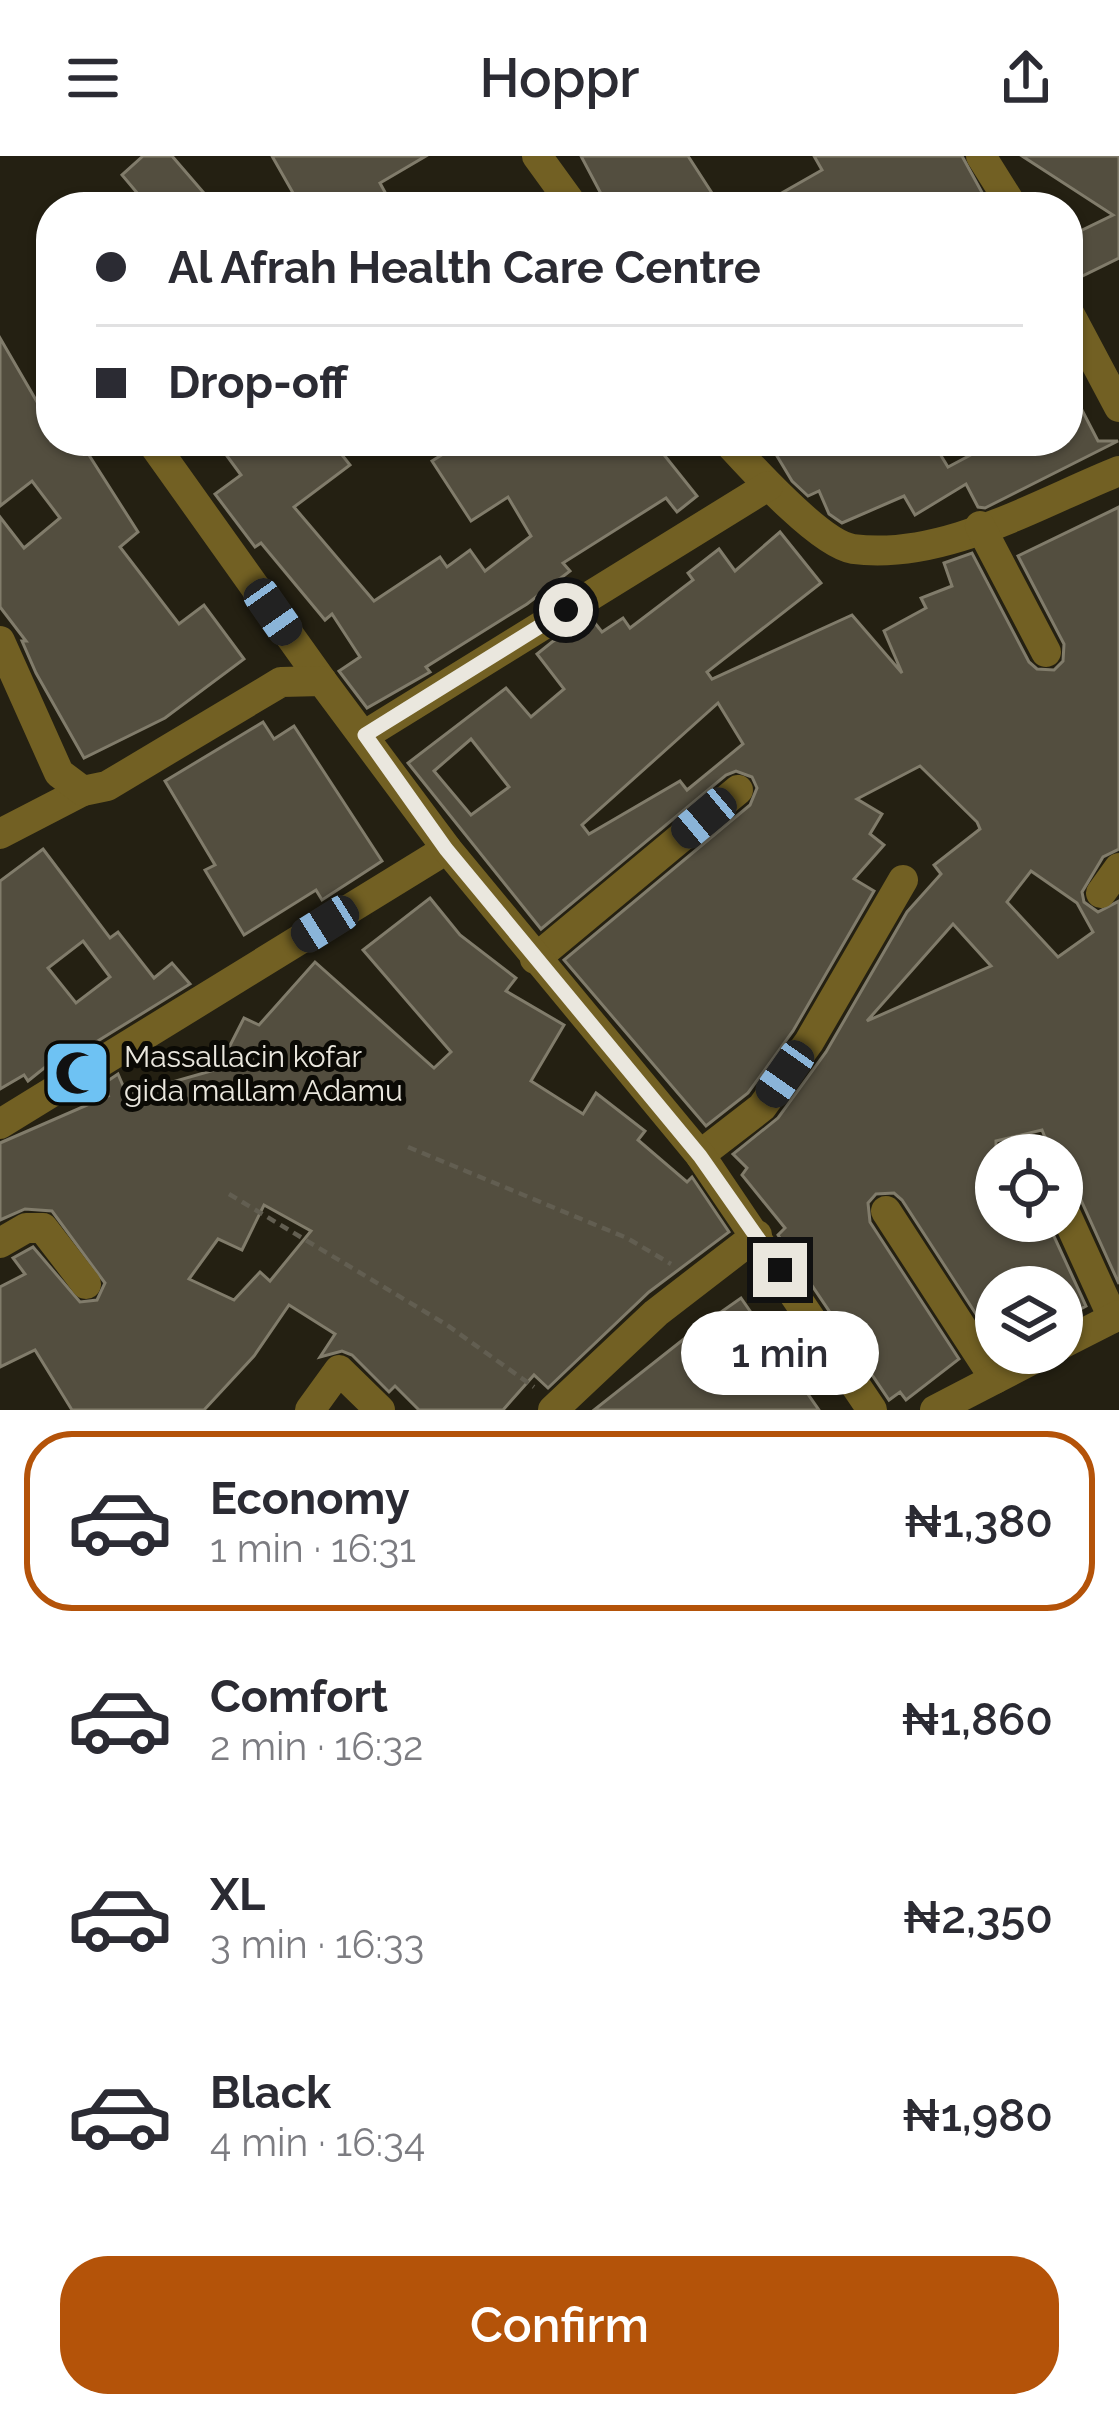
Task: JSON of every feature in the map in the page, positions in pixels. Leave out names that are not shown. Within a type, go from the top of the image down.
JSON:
[{"type":"street","points":[[537,156],[563,192]]},
{"type":"street","points":[[981,156],[1003,192]]},
{"type":"street","points":[[1083,339],[1119,407]]},
{"type":"street","points":[[162,456],[446,849],[700,1156],[872,1410]]},
{"type":"street","points":[[741,456],[768,486],[850,549],[938,543],[1119,471]]},
{"type":"street","points":[[365,735],[768,486]]},
{"type":"street","points":[[980,526],[1046,652]]},
{"type":"street","points":[[0,641],[59,773],[83,791]]},
{"type":"street","points":[[0,834],[83,791],[106,786],[281,682],[322,681]]},
{"type":"street","points":[[535,959],[738,790]]},
{"type":"street","points":[[0,1124],[446,849]]},
{"type":"street","points":[[700,1156],[762,1107],[809,1042],[903,880]]},
{"type":"street","points":[[886,1211],[995,1379]]},
{"type":"street","points":[[0,1243],[26,1228],[43,1228],[86,1284]]},
{"type":"street","points":[[555,1408],[656,1313],[757,1235]]},
{"type":"street","points":[[1080,1242],[1116,1316],[1083,1333]]},
{"type":"street","points":[[310,1410],[338,1370],[380,1410]]},
{"type":"street","points":[[935,1410],[1005,1374]]},
{"type":"path","points":[[408,1147],[646,1247],[699,1282]]},
{"type":"path","points":[[229,1195],[447,1324],[555,1408]]},
{"type":"building","points":[[143,156],[172,156],[203,192],[136,192],[122,175]]},
{"type":"building","points":[[272,156],[426,156],[380,183],[385,192],[292,192]]},
{"type":"building","points":[[581,156],[688,156],[711,192],[600,192]]},
{"type":"building","points":[[814,156],[962,156],[982,192],[783,192],[822,170]]},
{"type":"building","points":[[1022,156],[1119,156],[1119,258],[1083,276],[1083,230],[1113,215]]},
{"type":"building","points":[[0,338],[36,400],[36,456],[90,456],[138,532],[120,547],[179,624],[204,605],[244,659],[165,718],[84,758],[36,673],[22,641],[26,641],[0,607],[0,517],[24,548],[60,518],[32,481],[0,506]]},
{"type":"building","points":[[1083,412],[1098,441],[1118,441],[985,508],[978,507],[966,484],[915,515],[904,496],[842,523],[829,514],[819,491],[808,496],[792,481],[777,456],[941,456],[948,467],[969,456],[1083,456]]},
{"type":"building","points":[[227,456],[343,456],[350,465],[294,507],[374,601],[440,557],[447,567],[470,550],[485,571],[531,536],[508,497],[471,521],[432,461],[440,456],[665,456],[697,496],[677,512],[666,498],[563,563],[570,571],[527,604],[426,667],[430,672],[367,708],[339,671],[360,657],[332,614],[325,620],[261,543],[255,547],[215,494],[241,475]]},
{"type":"building","points":[[1119,507],[1119,849],[1103,857],[1082,892],[1084,902],[1098,912],[1119,901],[1119,1284],[1083,1205],[1083,1134],[1044,1134],[1042,1130],[975,1134],[975,1242],[1057,1242],[1068,1266],[975,1266],[975,1313],[902,1200],[894,1193],[876,1194],[868,1203],[870,1222],[959,1359],[906,1400],[900,1392],[889,1400],[778,1235],[785,1228],[742,1175],[747,1168],[733,1154],[778,1118],[826,1052],[907,912],[941,874],[934,865],[980,829],[977,822],[920,766],[857,799],[882,814],[870,834],[884,845],[854,879],[874,891],[793,1031],[748,1093],[706,1126],[564,960],[750,805],[757,788],[752,777],[736,771],[726,775],[541,929],[408,763],[506,688],[531,717],[564,689],[537,654],[552,642],[591,618],[602,632],[623,618],[630,628],[693,580],[688,573],[719,549],[735,571],[780,532],[821,583],[707,672],[712,679],[852,615],[902,673],[884,631],[926,608],[921,598],[952,586],[944,563],[972,553],[1029,662],[1037,669],[1054,670],[1063,661],[1064,644],[1018,556]],"holes":[[[718,703],[743,744],[687,790],[680,781],[589,834],[582,825]],[[471,739],[509,787],[471,815],[434,771]],[[1031,871],[1077,903],[1093,932],[1058,957],[1007,902]],[[953,924],[991,966],[867,1021]]]},
{"type":"building","points":[[263,722],[274,739],[294,726],[382,861],[322,900],[316,890],[244,935],[205,870],[215,865],[165,781]]},
{"type":"building","points":[[43,849],[110,938],[118,932],[154,978],[172,963],[190,984],[75,1055],[69,1048],[28,1081],[24,1075],[0,1089],[0,881]],"holes":[[[83,941],[110,977],[76,1003],[48,968]]]},
{"type":"building","points":[[430,898],[460,935],[516,978],[506,991],[564,1025],[531,1081],[583,1114],[596,1093],[645,1131],[638,1140],[687,1182],[692,1177],[729,1232],[649,1292],[548,1388],[534,1375],[503,1410],[419,1410],[395,1386],[389,1392],[352,1355],[342,1351],[320,1357],[335,1334],[289,1305],[254,1356],[204,1410],[72,1410],[35,1350],[0,1367],[0,1287],[25,1274],[13,1258],[33,1247],[80,1302],[97,1300],[105,1283],[52,1211],[25,1209],[0,1220],[0,1143],[108,1096],[100,1086],[118,1074],[127,1095],[218,1069],[244,1018],[259,1025],[315,962],[434,1068],[451,1052],[363,950]],"holes":[[[264,1205],[311,1231],[270,1281],[260,1272],[234,1300],[189,1279],[218,1239],[242,1250]]]},
{"type":"building","points":[[741,1298],[819,1410],[594,1410],[694,1331]]},
{"type":"place","name":"Massallacin kofar gida mallam Adamu","points":[[77,1073]]},
{"type":"route","points":[[566,610],[365,735],[446,849],[700,1156],[780,1270]]}]
